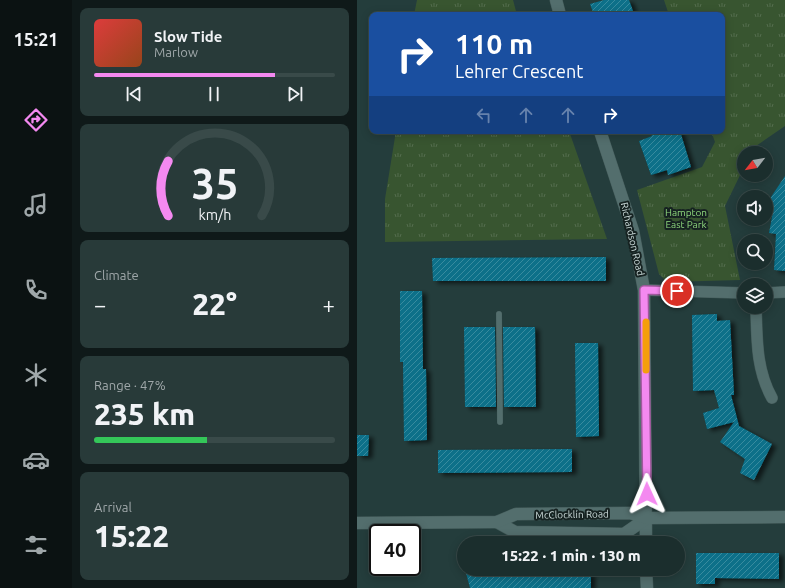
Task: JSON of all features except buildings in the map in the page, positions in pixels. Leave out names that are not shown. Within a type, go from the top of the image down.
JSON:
[{"type":"street","points":[[556,0],[559,12]]},
{"type":"street","name":"Richardson Road","points":[[601,134],[633,231],[644,290],[646,536]]},
{"type":"street","points":[[644,290],[737,293]]},
{"type":"street","points":[[773,293],[785,292]]},
{"type":"street","points":[[756,314],[758,358],[763,380],[772,398]]},
{"type":"street","name":"McClocklin Road","points":[[357,522],[497,522],[517,514],[630,513],[647,518],[785,517]]},
{"type":"street","name":"McClocklin Road","points":[[497,522],[515,532],[624,534],[647,518]]},
{"type":"street","points":[[647,576],[647,588]]},
{"type":"lane","points":[[499,314],[500,422]]},
{"type":"green space","points":[[417,0],[513,0],[516,12],[415,12]]},
{"type":"green space","name":"Hampton East Park","points":[[664,0],[785,0],[785,126],[756,146],[737,146],[737,181],[725,206],[740,278],[737,278],[737,280],[667,282],[659,274],[637,190],[702,167],[715,142],[712,134],[725,134],[725,12],[668,12]]},
{"type":"green space","points":[[396,134],[570,134],[607,239],[385,242],[385,199]]},
{"type":"slow traffic","points":[[646,322],[646,370]]},
{"type":"route","points":[[647,494],[644,290],[677,291]]}]
